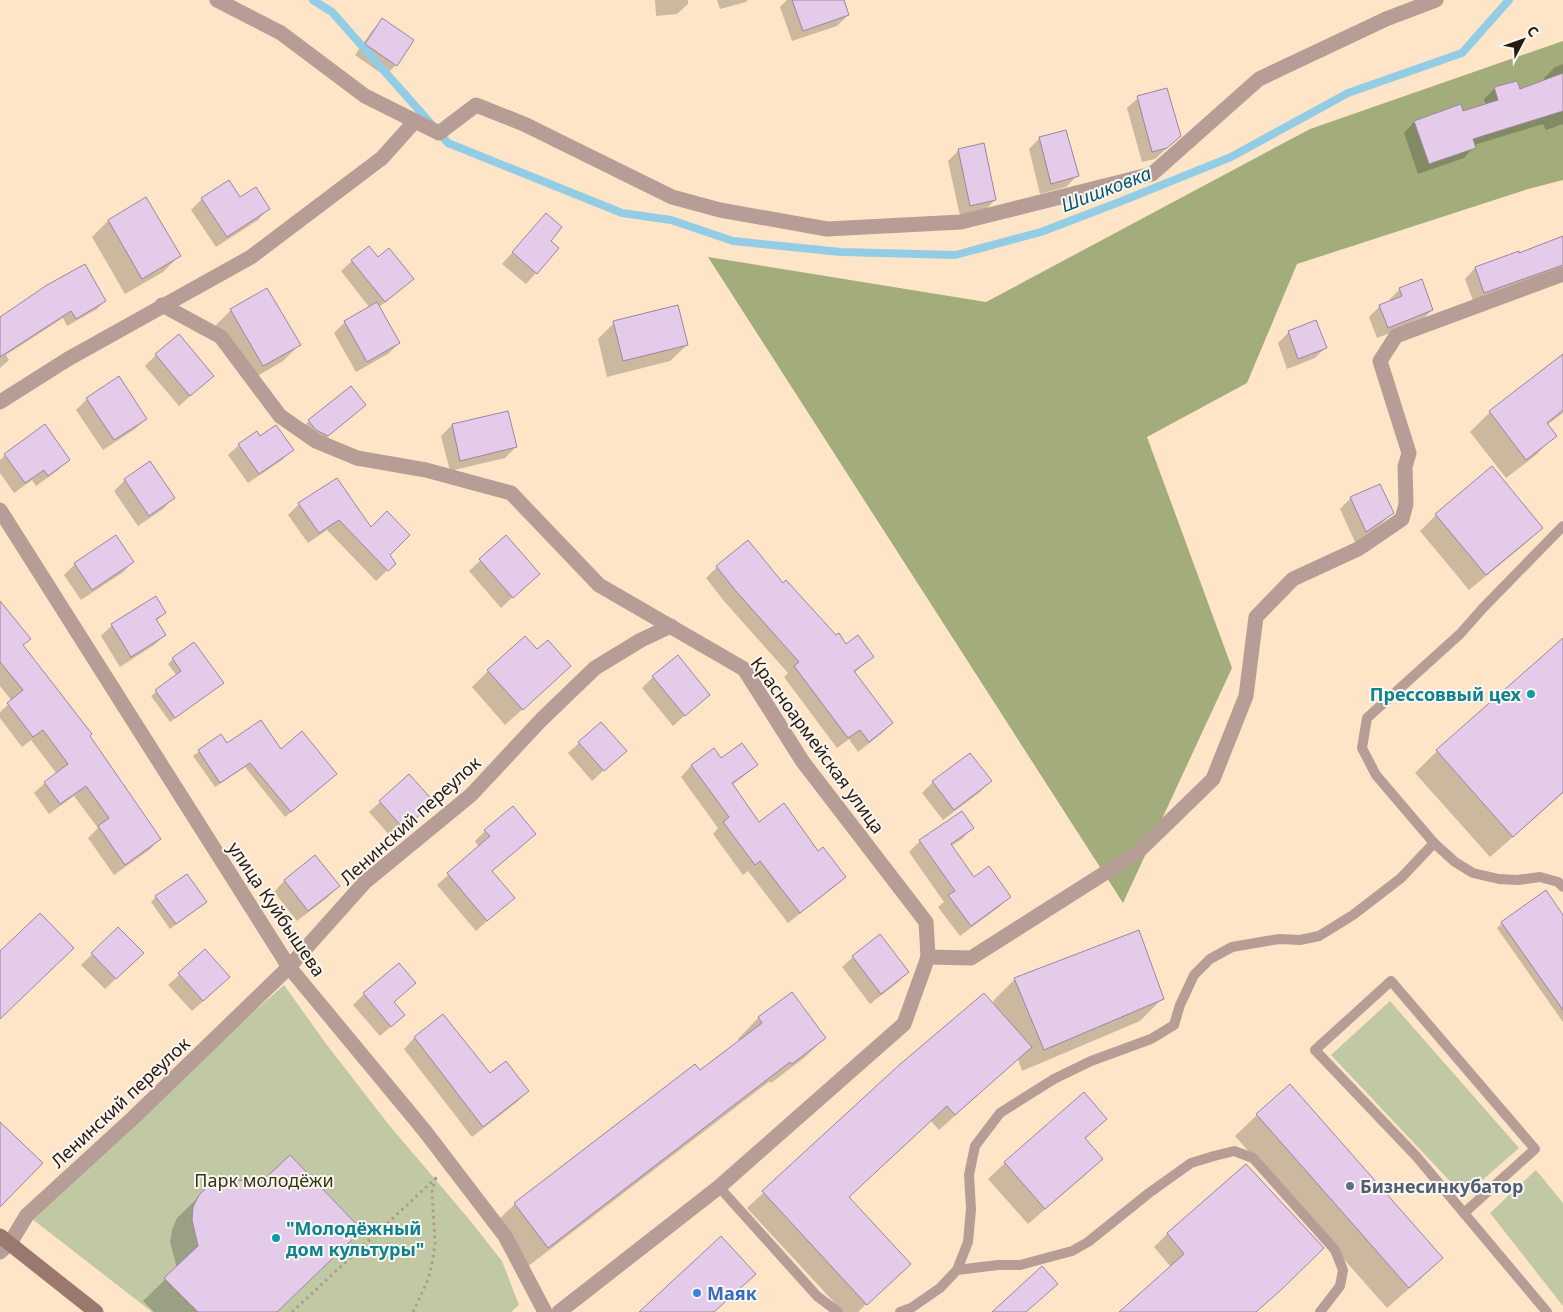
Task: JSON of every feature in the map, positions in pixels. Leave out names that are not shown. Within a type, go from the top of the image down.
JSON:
[{"type":"main road","points":[[3,1244],[96,1312]]},
{"type":"street","points":[[217,0],[281,33],[365,96],[439,133],[476,104],[524,124],[672,197],[720,210],[827,229],[961,222],[1152,174],[1259,79],[1386,19],[1436,0]]},
{"type":"street","points":[[0,402],[68,359],[250,257],[382,158],[416,121]]},
{"type":"street","points":[[559,1312],[719,1187],[904,1024],[928,957],[971,958],[1138,852],[1213,779],[1246,696],[1256,616],[1294,580],[1358,549],[1402,519],[1406,504],[1405,467],[1409,453],[1380,361],[1396,336],[1563,274]]},
{"type":"street","name":"Красноармейская улица","points":[[162,306],[221,337],[280,416],[316,441],[357,458],[426,470],[511,493],[599,585],[744,668],[803,762],[926,922],[928,957]]},
{"type":"street","name":"улица Куйбышева","points":[[0,510],[289,966],[424,1130],[505,1236],[545,1312]]},
{"type":"street","name":"Ленинский переулок","points":[[3,1244],[27,1215],[133,1118],[289,966],[365,882],[471,795],[541,720],[595,668],[641,640],[671,626]]},
{"type":"lane","points":[[1561,883],[1540,877],[1518,880],[1499,879],[1473,873],[1455,862],[1434,843],[1376,775],[1362,748],[1367,718],[1460,634],[1482,608],[1563,526]]},
{"type":"lane","points":[[900,1312],[911,1308],[940,1288],[957,1270],[968,1242],[971,1209],[969,1175],[975,1146],[1000,1113],[1054,1078],[1091,1061],[1151,1039],[1174,1025],[1180,1005],[1194,975],[1210,959],[1232,947],[1279,939],[1300,940],[1319,936],[1353,915],[1401,878],[1434,843]]},
{"type":"lane","points":[[1464,1214],[1535,1149],[1392,981],[1314,1050],[1416,1156],[1464,1214],[1547,1312]]},
{"type":"lane","points":[[957,1270],[998,1265],[1020,1265],[1072,1251],[1088,1242],[1149,1193],[1191,1163],[1234,1151],[1252,1158],[1335,1250],[1343,1270],[1340,1286],[1320,1312]]},
{"type":"lane","points":[[719,1187],[817,1296],[838,1312]]},
{"type":"path","points":[[292,1312],[450,1164]]},
{"type":"path","points":[[413,1312],[428,1280],[433,1259],[435,1243],[432,1192],[436,1177]]},
{"type":"green space","points":[[1563,41],[1563,180],[1528,189],[1297,264],[1247,383],[1147,437],[1232,668],[1123,903],[708,257],[986,302],[1310,129]]},
{"type":"green space","name":"Парк молодёжи","points":[[284,985],[327,1045],[389,1125],[502,1261],[519,1305],[511,1312],[152,1312],[27,1215]]},
{"type":"green space","points":[[1390,1001],[1519,1148],[1464,1196],[1331,1055]]},
{"type":"green space","points":[[1536,1170],[1563,1203],[1563,1306],[1490,1213]]},
{"type":"building","points":[[792,0],[844,0],[849,15],[803,31]]},
{"type":"building","points":[[382,18],[414,40],[397,66],[365,44]]},
{"type":"building","points":[[1563,73],[1563,111],[1473,139],[1476,148],[1429,164],[1414,121],[1461,104],[1463,111],[1498,100],[1494,87],[1517,81],[1520,89]]},
{"type":"building","points":[[1167,88],[1181,136],[1167,148],[1152,152],[1137,96]]},
{"type":"building","points":[[1066,130],[1079,176],[1051,184],[1039,137]]},
{"type":"building","points":[[984,143],[996,200],[970,206],[958,149]]},
{"type":"building","points":[[229,180],[240,197],[256,187],[270,209],[227,237],[201,198]]},
{"type":"building","points":[[146,197],[181,256],[142,279],[108,220]]},
{"type":"building","points":[[546,213],[562,227],[551,241],[559,248],[537,274],[512,252]]},
{"type":"building","points":[[1563,236],[1563,265],[1484,293],[1475,267]]},
{"type":"building","points":[[369,246],[378,257],[389,248],[414,279],[385,302],[351,260]]},
{"type":"building","points":[[85,264],[106,301],[76,319],[71,311],[0,357],[0,317],[47,285]]},
{"type":"building","points":[[1422,279],[1433,310],[1388,328],[1379,305],[1402,296],[1399,288]]},
{"type":"building","points":[[267,288],[301,345],[263,366],[230,309]]},
{"type":"building","points":[[377,302],[400,343],[367,362],[344,321]]},
{"type":"building","points":[[678,305],[688,345],[623,361],[613,321]]},
{"type":"building","points":[[1316,320],[1327,348],[1298,359],[1288,331]]},
{"type":"building","points":[[179,334],[214,376],[190,396],[155,354]]},
{"type":"building","points":[[1563,354],[1563,410],[1547,423],[1557,436],[1526,460],[1489,411]]},
{"type":"building","points":[[119,376],[147,419],[114,440],[86,398]]},
{"type":"building","points":[[351,386],[366,405],[328,436],[316,430],[308,420]]},
{"type":"building","points":[[508,411],[517,447],[460,461],[452,424]]},
{"type":"building","points":[[45,424],[70,460],[48,476],[44,470],[25,483],[4,454]]},
{"type":"building","points":[[276,425],[294,450],[259,474],[238,444],[257,431],[260,436]]},
{"type":"building","points":[[150,461],[175,498],[149,516],[124,479]]},
{"type":"building","points":[[1492,466],[1543,528],[1486,575],[1435,514]]},
{"type":"building","points":[[337,478],[371,527],[387,511],[410,535],[390,555],[396,564],[388,571],[339,520],[319,533],[298,503]]},
{"type":"building","points":[[1380,484],[1394,513],[1366,532],[1350,497]]},
{"type":"building","points":[[116,535],[134,562],[92,590],[74,563]]},
{"type":"building","points":[[506,535],[540,574],[513,598],[479,559]]},
{"type":"building","points":[[748,540],[783,583],[786,580],[836,635],[839,633],[846,644],[858,635],[874,657],[854,671],[893,723],[869,742],[860,730],[848,738],[794,666],[799,662],[716,566]]},
{"type":"building","points":[[156,596],[166,613],[156,619],[166,635],[131,657],[111,624]]},
{"type":"building","points":[[0,601],[31,639],[23,645],[92,734],[90,736],[161,839],[125,865],[98,826],[109,818],[86,786],[60,804],[44,782],[68,764],[43,730],[33,737],[7,703],[23,690],[0,662]]},
{"type":"building","points":[[525,636],[537,649],[548,640],[571,666],[523,710],[487,670]]},
{"type":"building","name":"Прессоввый цех","points":[[1563,638],[1563,792],[1513,837],[1436,750]]},
{"type":"building","points":[[194,642],[224,683],[175,718],[155,690],[181,671],[172,658]]},
{"type":"building","points":[[678,655],[710,695],[685,716],[652,676]]},
{"type":"building","points":[[261,720],[281,749],[302,731],[337,774],[291,812],[250,763],[220,783],[198,750],[221,734],[227,743]]},
{"type":"building","points":[[601,722],[627,751],[604,771],[578,742]]},
{"type":"building","points":[[742,743],[758,765],[732,783],[759,822],[784,803],[818,851],[823,847],[846,877],[800,913],[760,861],[755,865],[723,822],[729,817],[691,765],[714,748],[721,758]]},
{"type":"building","points":[[970,753],[992,781],[954,810],[932,781]]},
{"type":"building","points":[[409,774],[434,802],[404,829],[379,801]]},
{"type":"building","points":[[513,806],[536,834],[492,871],[515,898],[487,921],[447,873],[490,836],[484,830]]},
{"type":"building","points":[[962,811],[974,828],[951,844],[974,877],[989,866],[1011,897],[971,926],[948,895],[955,891],[919,840]]},
{"type":"building","points":[[315,855],[340,886],[308,911],[284,880]]},
{"type":"building","points":[[187,874],[207,902],[176,924],[155,896]]},
{"type":"building","points":[[1546,890],[1563,915],[1563,1010],[1501,922]]},
{"type":"building","points":[[40,913],[74,948],[0,1019],[0,951]]},
{"type":"building","points":[[118,927],[144,953],[116,979],[91,953]]},
{"type":"building","points":[[1139,930],[1164,999],[1044,1050],[1014,978]]},
{"type":"building","points":[[880,934],[909,972],[881,994],[852,956]]},
{"type":"building","points":[[205,949],[230,977],[203,1001],[178,973]]},
{"type":"building","points":[[399,963],[416,983],[394,1002],[405,1015],[391,1027],[363,993]]},
{"type":"building","points":[[792,992],[826,1038],[792,1064],[790,1062],[548,1248],[514,1203],[695,1064],[700,1070],[762,1023],[758,1017]]},
{"type":"building","points":[[984,993],[1032,1047],[955,1115],[947,1106],[849,1197],[911,1264],[867,1305],[762,1191],[898,1066]]},
{"type":"building","points":[[443,1014],[490,1073],[506,1061],[529,1091],[483,1127],[414,1037]]},
{"type":"building","name":"Бизнесинкубатор","points":[[1290,1084],[1443,1258],[1409,1288],[1256,1114]]},
{"type":"building","points":[[1084,1092],[1107,1119],[1085,1138],[1103,1159],[1045,1209],[1004,1162]]},
{"type":"building","points":[[0,1122],[43,1163],[0,1207]]},
{"type":"building","name":"\"Молодёжный дом культуры\"","points":[[290,1155],[362,1230],[277,1312],[198,1312],[164,1278],[198,1246],[192,1220],[193,1207],[199,1195],[208,1186],[220,1180],[244,1181],[255,1188]]},
{"type":"building","points":[[1246,1164],[1324,1248],[1256,1312],[1119,1312],[1184,1254],[1167,1233]]},
{"type":"building","name":"Maяк","points":[[721,1236],[756,1274],[714,1312],[639,1312]]},
{"type":"building","points":[[1042,1266],[1058,1284],[1026,1312],[992,1312]]},
{"type":"waterway","name":"Шишковка","points":[[313,0],[332,12],[448,143],[622,213],[671,220],[733,241],[841,252],[955,255],[1041,232],[1122,201],[1231,157],[1348,93],[1462,53],[1509,0]]},
{"type":"place","name":"Прессоввый цех","points":[[1531,694]]},
{"type":"place","name":"Бизнесинкубатор","points":[[1350,1186]]},
{"type":"place","name":"\"Молодёжный дом культуры\"","points":[[276,1238]]},
{"type":"place","name":"Maяк","points":[[697,1293]]}]
